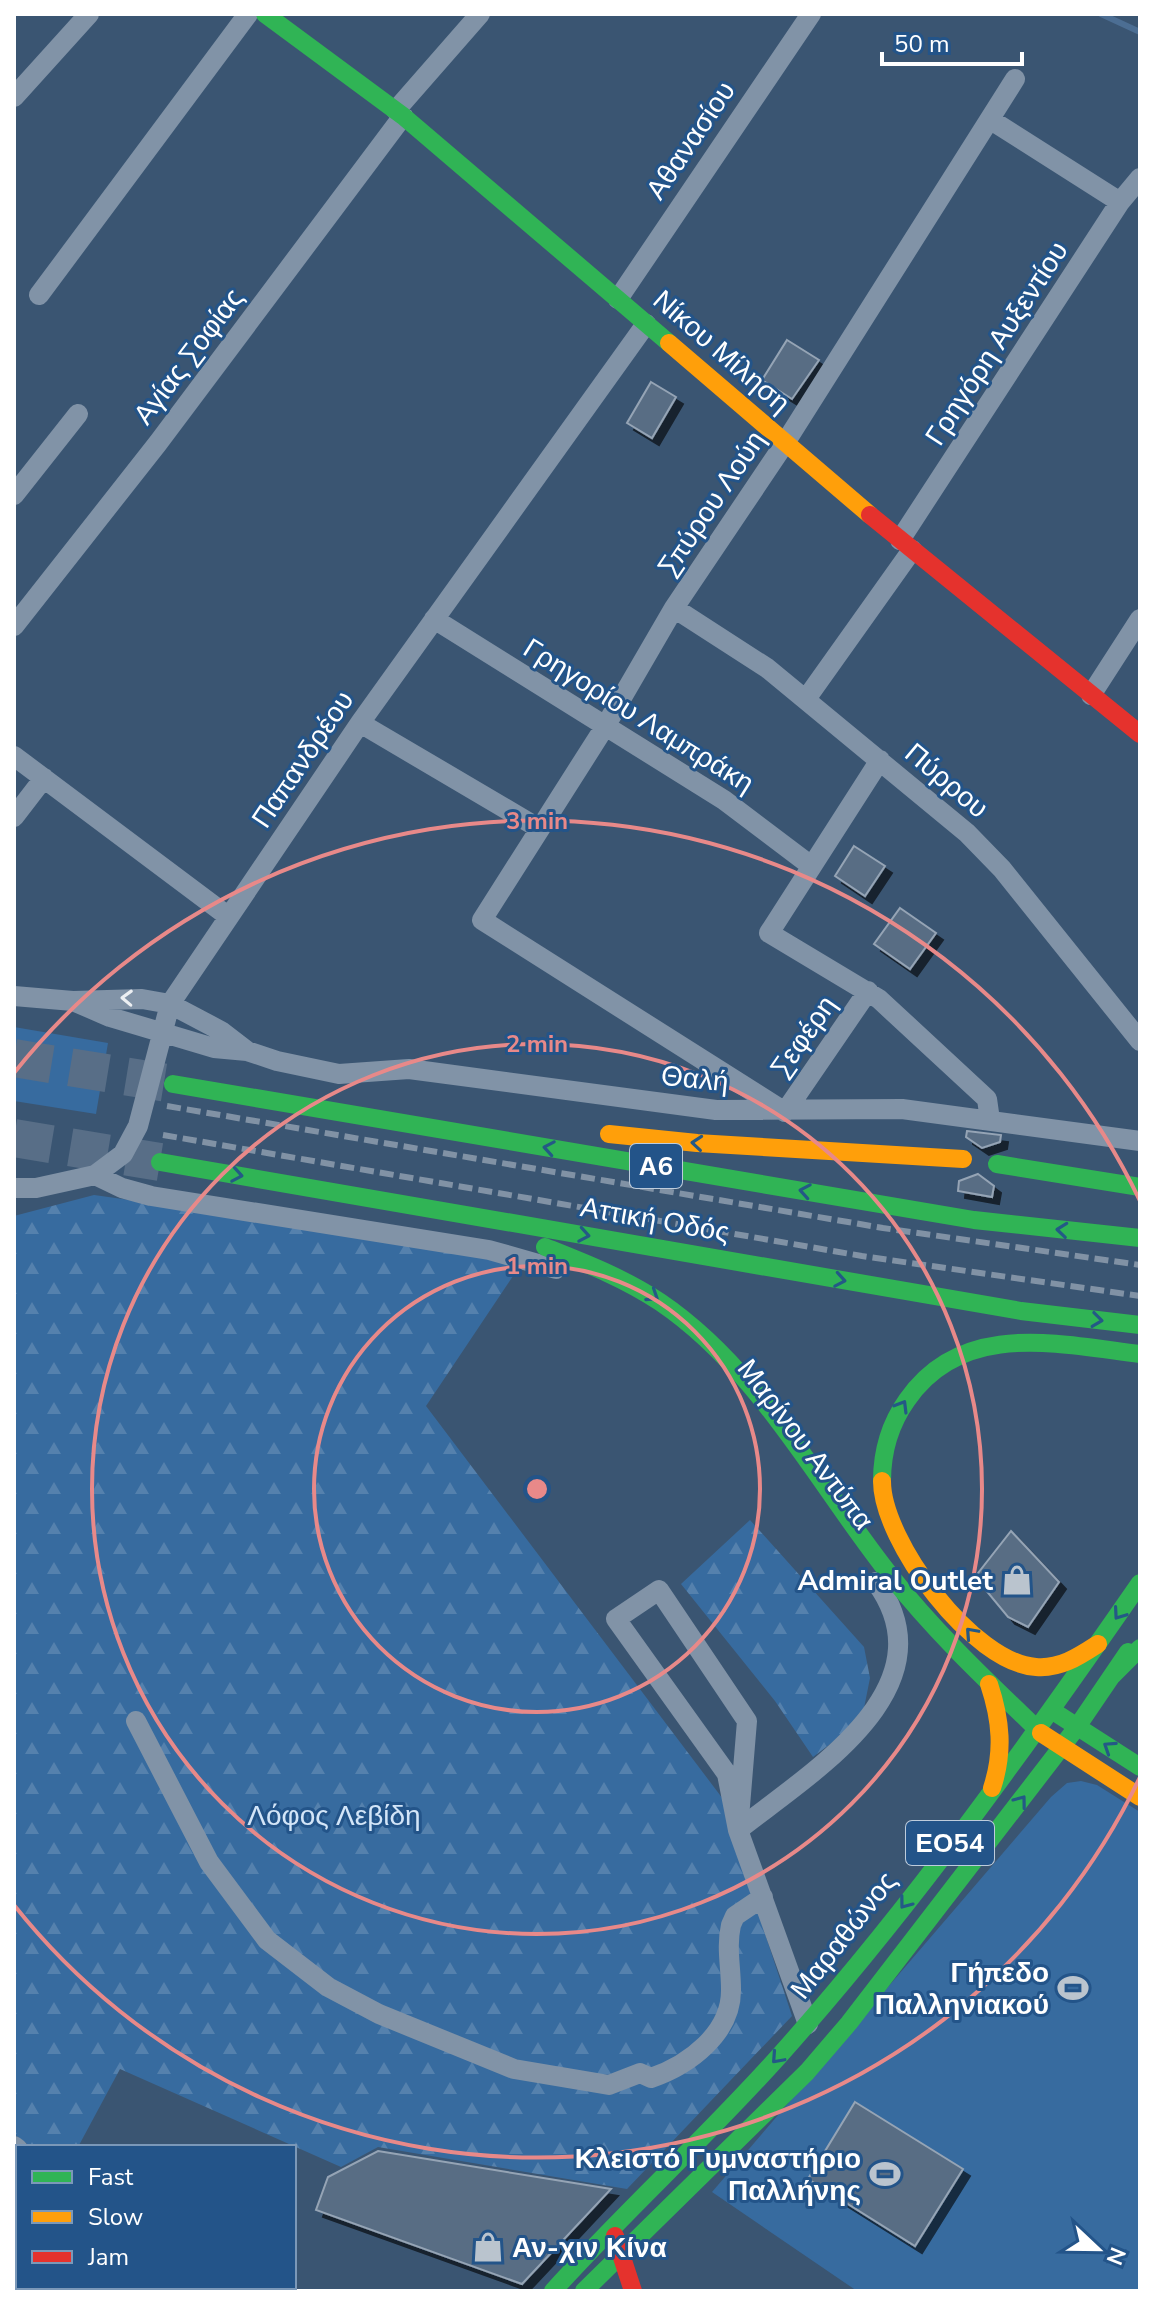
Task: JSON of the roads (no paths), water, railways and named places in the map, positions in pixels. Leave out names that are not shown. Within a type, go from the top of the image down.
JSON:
[{"type":"main road","name":"Νίκου Μίληση","points":[[265,14],[400,113],[906,545],[1140,734]]},
{"type":"main road","name":"Αττική Οδός","points":[[458,1113],[322,1094],[173,1084],[974,1220],[1140,1238]]},
{"type":"main road","points":[[595,1132],[704,1144],[863,1149],[963,1159]]},
{"type":"main road","name":"Αττική Οδός","points":[[160,1162],[1021,1311],[1140,1325]]},
{"type":"main road","points":[[997,1164],[1140,1187]]},
{"type":"main road","points":[[314,1188],[558,1251],[610,1272],[662,1301],[705,1336],[742,1374],[891,1575],[989,1684],[1061,1748],[1140,1797]]},
{"type":"main road","points":[[1098,1644],[1073,1662],[1038,1667],[1003,1658],[982,1645],[900,1546],[885,1509],[882,1457],[896,1414],[912,1391],[933,1370],[969,1350],[996,1344],[1024,1343],[1140,1354]]},
{"type":"main road","name":"Μαραθώνος","points":[[553,2291],[808,2024],[864,1956],[1037,1729],[1140,1583]]},
{"type":"main road","name":"Μαραθώνος","points":[[584,2291],[807,2072],[849,2023],[1077,1727],[1140,1635]]},
{"type":"main road","points":[[1112,1676],[1140,1648]]},
{"type":"main road","points":[[989,1684],[1002,1735],[992,1788]]},
{"type":"main road","points":[[1051,1709],[1140,1767]]},
{"type":"main road","points":[[612,2229],[633,2291]]},
{"type":"street","points":[[14,97],[89,14]]},
{"type":"street","points":[[39,295],[248,14]]},
{"type":"street","name":"Αγίας Σοφίας","points":[[14,626],[158,443],[400,113],[480,14]]},
{"type":"street","name":"Αθανασίου","points":[[618,299],[811,14]]},
{"type":"street","name":"Σπύρου Λούη","points":[[785,1112],[482,920],[606,725],[674,608],[785,443],[1015,79]]},
{"type":"street","points":[[991,120],[1120,202]]},
{"type":"street","name":"Γρηγόρη Αυξεντίου","points":[[806,699],[1120,202],[1140,178]]},
{"type":"street","name":"Παπανδρέου","points":[[14,1188],[36,1188],[95,1175],[123,1154],[138,1126],[170,1004],[360,723],[646,324]]},
{"type":"street","points":[[14,495],[78,414]]},
{"type":"street","name":"Πύρρου","points":[[674,608],[741,648],[880,760],[985,851],[1140,1041]]},
{"type":"street","name":"Γρηγορίου Λαμπράκη","points":[[434,619],[724,800],[810,865]]},
{"type":"street","points":[[1091,695],[1140,619]]},
{"type":"street","points":[[360,723],[540,829]]},
{"type":"street","points":[[14,756],[229,917]]},
{"type":"street","points":[[880,760],[769,933],[868,991],[987,1099],[990,1120]]},
{"type":"street","points":[[14,817],[44,778]]},
{"type":"street","name":"Σεφέρη","points":[[785,1112],[868,991]]},
{"type":"street","name":"Θαλή","points":[[14,996],[73,1001],[115,997],[170,1004],[221,1031],[247,1051]]},
{"type":"street","name":"Θαλή","points":[[73,1001],[110,1017],[214,1048],[247,1051],[277,1061],[339,1074],[409,1069],[716,1110],[902,1109],[1140,1141]]},
{"type":"street","name":"Μαρίνου Αντύπα","points":[[95,1175],[122,1188],[151,1196],[527,1259],[623,1300],[714,1370],[745,1403],[884,1594],[901,1634],[894,1666],[867,1723],[850,1741],[738,1830]]},
{"type":"street","points":[[738,1830],[747,1721],[659,1590],[616,1619],[727,1774],[738,1830],[808,2024]]},
{"type":"street","points":[[136,1721],[209,1862],[267,1940],[328,1987],[379,2014],[514,2069],[609,2085],[640,2073],[651,2078],[694,2059],[714,2036],[729,2005],[731,1925],[745,1907],[763,1897]]},
{"type":"waterway","points":[[1101,14],[1140,32]]},
{"type":"tunnel","points":[[14,1058],[173,1084]]},
{"type":"tunnel","points":[[14,1138],[160,1162]]},
{"type":"railway","points":[[167,1106],[883,1228],[1140,1265]]},
{"type":"railway","points":[[163,1135],[862,1256],[1140,1296]]},
{"type":"place","name":"Admiral Outlet","points":[[1017,1580]]},
{"type":"place","name":"Γήπεδο Παλληνιακού","points":[[1073,1988]]},
{"type":"place","name":"Κλειστό Γυμναστήριο Παλλήνης","points":[[885,2174]]},
{"type":"place","name":"Αν-χιν Κίνα","points":[[488,2247]]},
{"type":"park label","name":"Λόφος Λεβίδη","points":[[334,1815]]}]
